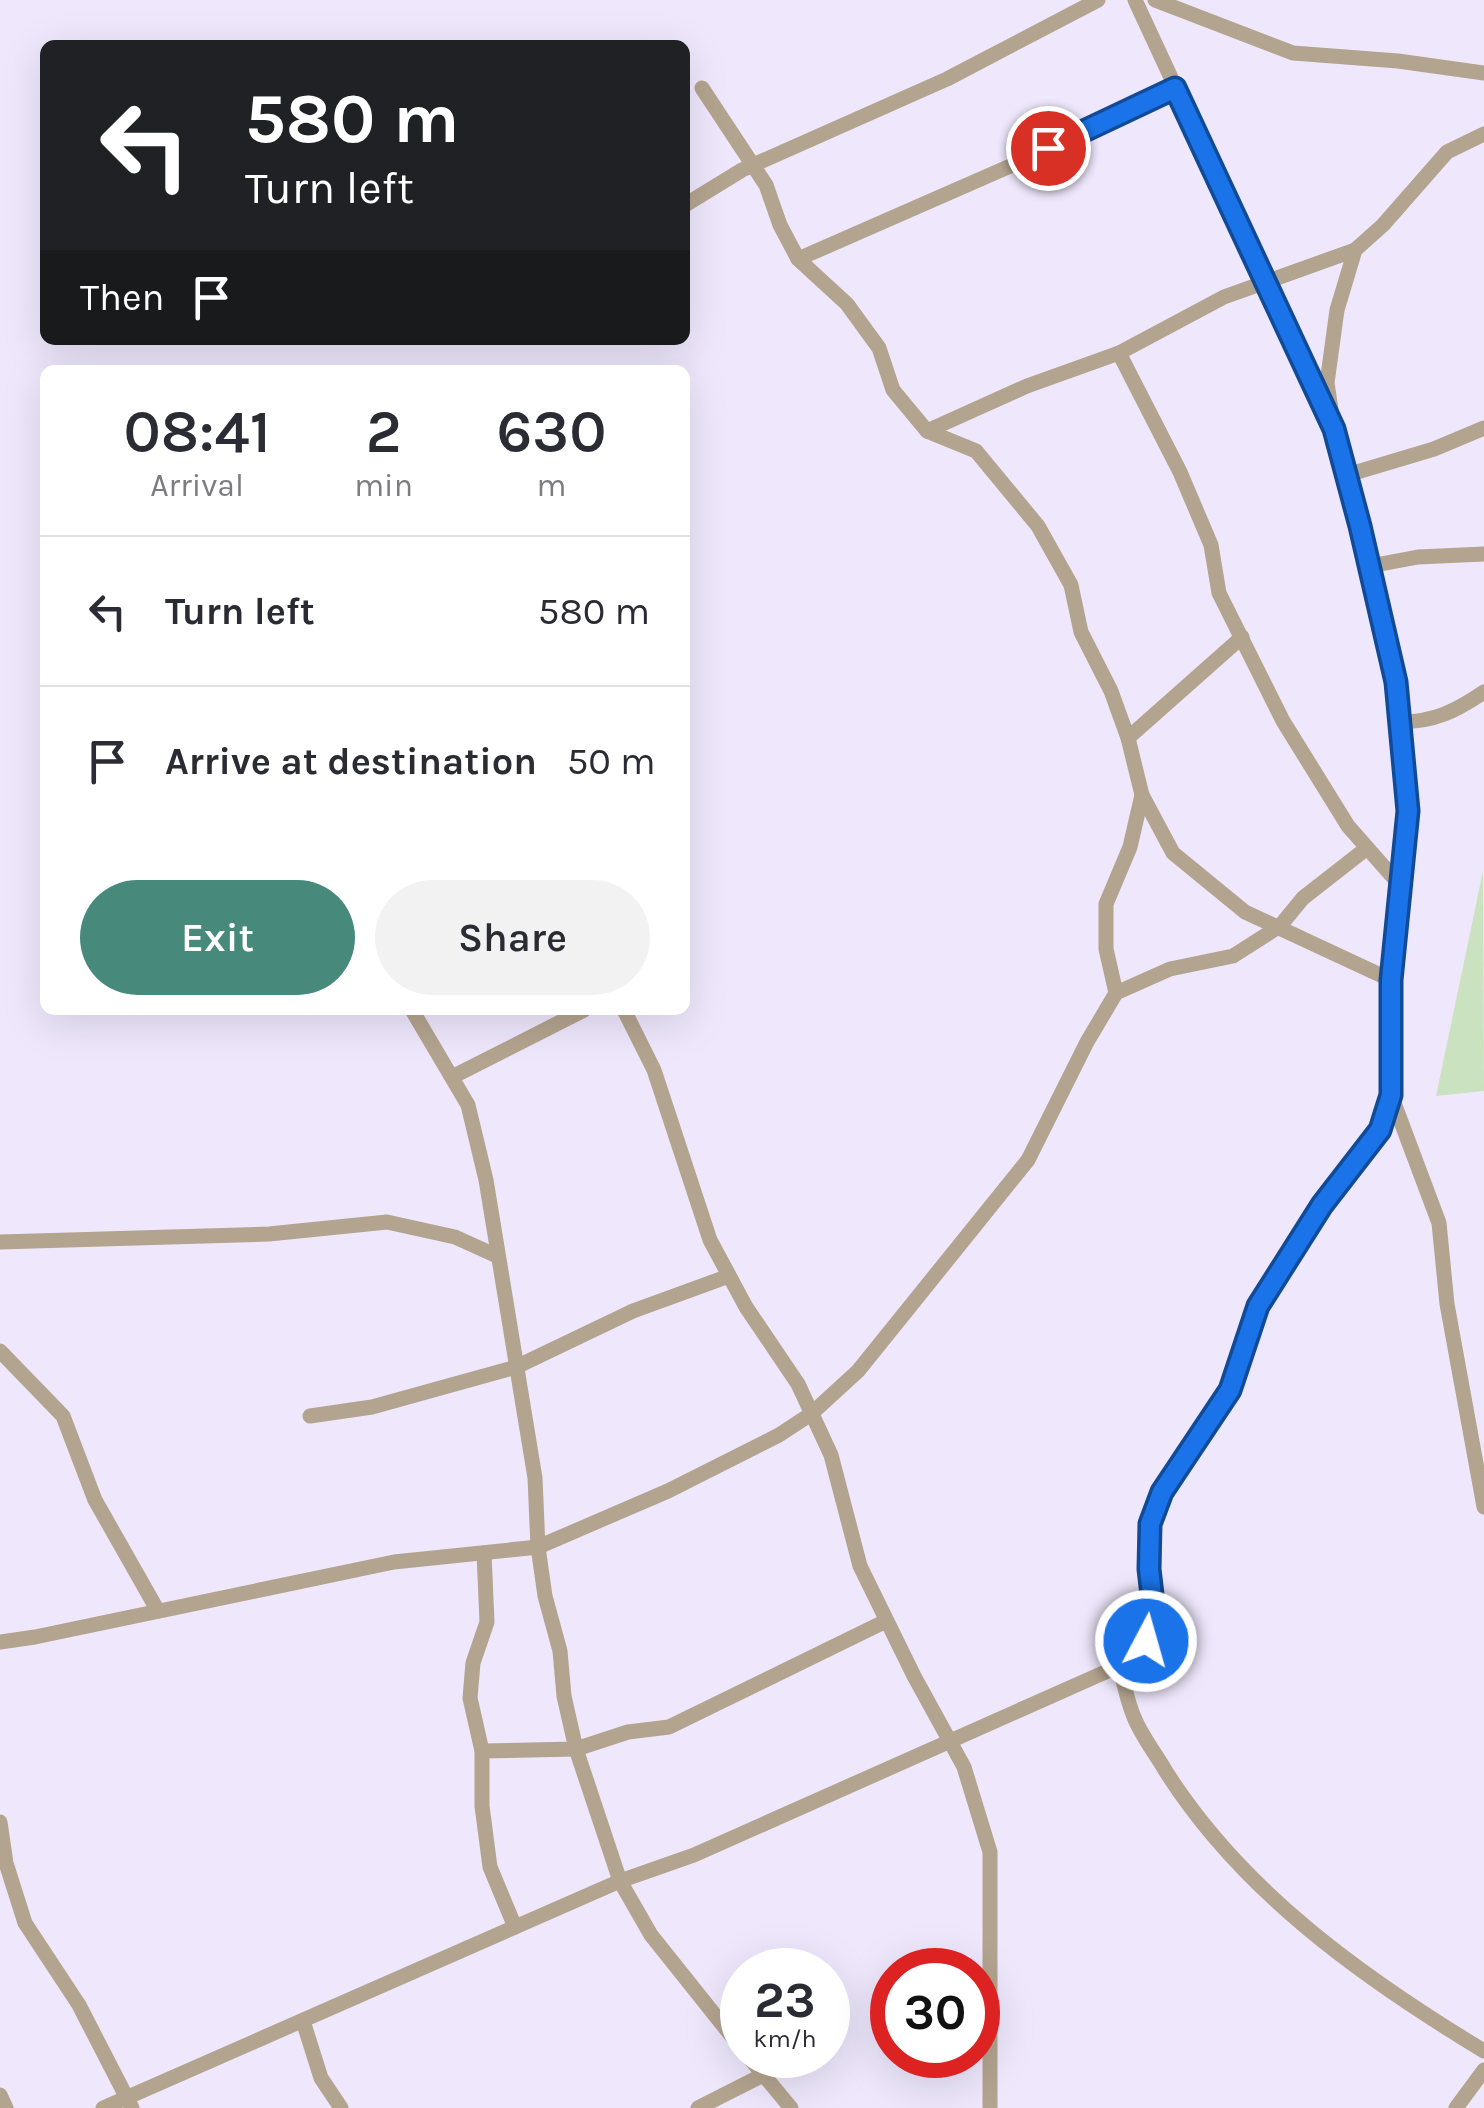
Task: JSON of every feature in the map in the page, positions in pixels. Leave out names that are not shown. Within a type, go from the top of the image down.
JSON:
[{"type":"street","points":[[690,201],[753,164],[947,78],[1098,0]]},
{"type":"street","points":[[1135,0],[1334,429]]},
{"type":"street","points":[[1155,0],[1292,54],[1398,61],[1484,74]]},
{"type":"street","points":[[702,88],[766,185],[780,225],[798,259],[847,304],[879,348],[893,390],[927,431],[976,451],[1038,526],[1071,584],[1081,632],[1128,738],[1142,796],[1173,854],[1245,912],[1391,980]]},
{"type":"street","points":[[798,259],[1081,135],[1175,88]]},
{"type":"street","points":[[927,431],[1027,386],[1119,353],[1224,298],[1354,250],[1383,225],[1448,152],[1484,134]]},
{"type":"street","points":[[103,2108],[130,2103],[303,2021],[620,1882],[694,1855],[1119,1666],[1146,1641],[1154,1612],[1149,1569],[1150,1524],[1162,1492],[1230,1390],[1258,1306],[1322,1205],[1380,1130],[1391,1095],[1391,980],[1408,811],[1396,682],[1334,429],[1327,382],[1336,310],[1354,250]]},
{"type":"street","points":[[1119,353],[1180,472],[1212,545],[1219,593],[1283,721],[1348,826],[1400,885]]},
{"type":"street","points":[[1347,475],[1434,449],[1484,428]]},
{"type":"street","points":[[1370,566],[1418,556],[1484,554]]},
{"type":"street","points":[[1128,738],[1242,637]]},
{"type":"street","points":[[1400,722],[1424,722],[1458,711],[1484,692]]},
{"type":"street","points":[[1116,993],[1106,949],[1106,904],[1130,847],[1142,796]]},
{"type":"street","points":[[0,1642],[394,1562],[538,1547],[668,1491],[779,1435],[812,1414],[858,1371],[1028,1160],[1116,993],[1170,969],[1233,956],[1280,926],[1303,898],[1368,848]]},
{"type":"street","points":[[415,1015],[468,1106],[486,1180],[535,1478],[538,1547],[576,1749],[620,1882],[651,1936],[720,2022]]},
{"type":"street","points":[[452,1077],[574,1015]]},
{"type":"street","points":[[626,1015],[654,1070],[710,1240],[798,1384],[831,1455],[860,1566],[964,1767],[990,1852],[990,2108]]},
{"type":"street","points":[[1391,1095],[1439,1223],[1447,1304],[1484,1507]]},
{"type":"street","points":[[0,1242],[270,1234],[387,1222],[455,1237],[497,1256]]},
{"type":"street","points":[[310,1416],[372,1407],[516,1367],[633,1311],[729,1276]]},
{"type":"street","points":[[0,1351],[63,1416],[96,1500],[158,1611]]},
{"type":"street","points":[[484,1553],[488,1622],[473,1663],[470,1698],[482,1751],[482,1806],[490,1867],[516,1927]]},
{"type":"street","points":[[482,1751],[576,1749],[628,1732],[669,1727],[886,1621]]},
{"type":"street","points":[[1119,1666],[1134,1719],[1182,1796],[1224,1850],[1278,1904],[1430,2018],[1484,2051]]},
{"type":"street","points":[[0,1822],[6,1863],[24,1923],[79,2005],[130,2103]]},
{"type":"street","points":[[303,2021],[322,2078],[340,2108]]},
{"type":"street","points":[[1456,2108],[1484,2070]]},
{"type":"street","points":[[698,2108],[756,2078]]},
{"type":"street","points":[[767,2078],[790,2108]]},
{"type":"street","points":[[0,2095],[6,2108]]},
{"type":"green space","points":[[1483,871],[1484,1091],[1436,1096]]},
{"type":"route","points":[[1048,148],[1175,88],[1334,429],[1396,682],[1408,811],[1391,980],[1391,1095],[1380,1130],[1322,1205],[1258,1306],[1230,1390],[1162,1492],[1150,1524],[1149,1569],[1154,1612],[1146,1641]]}]
